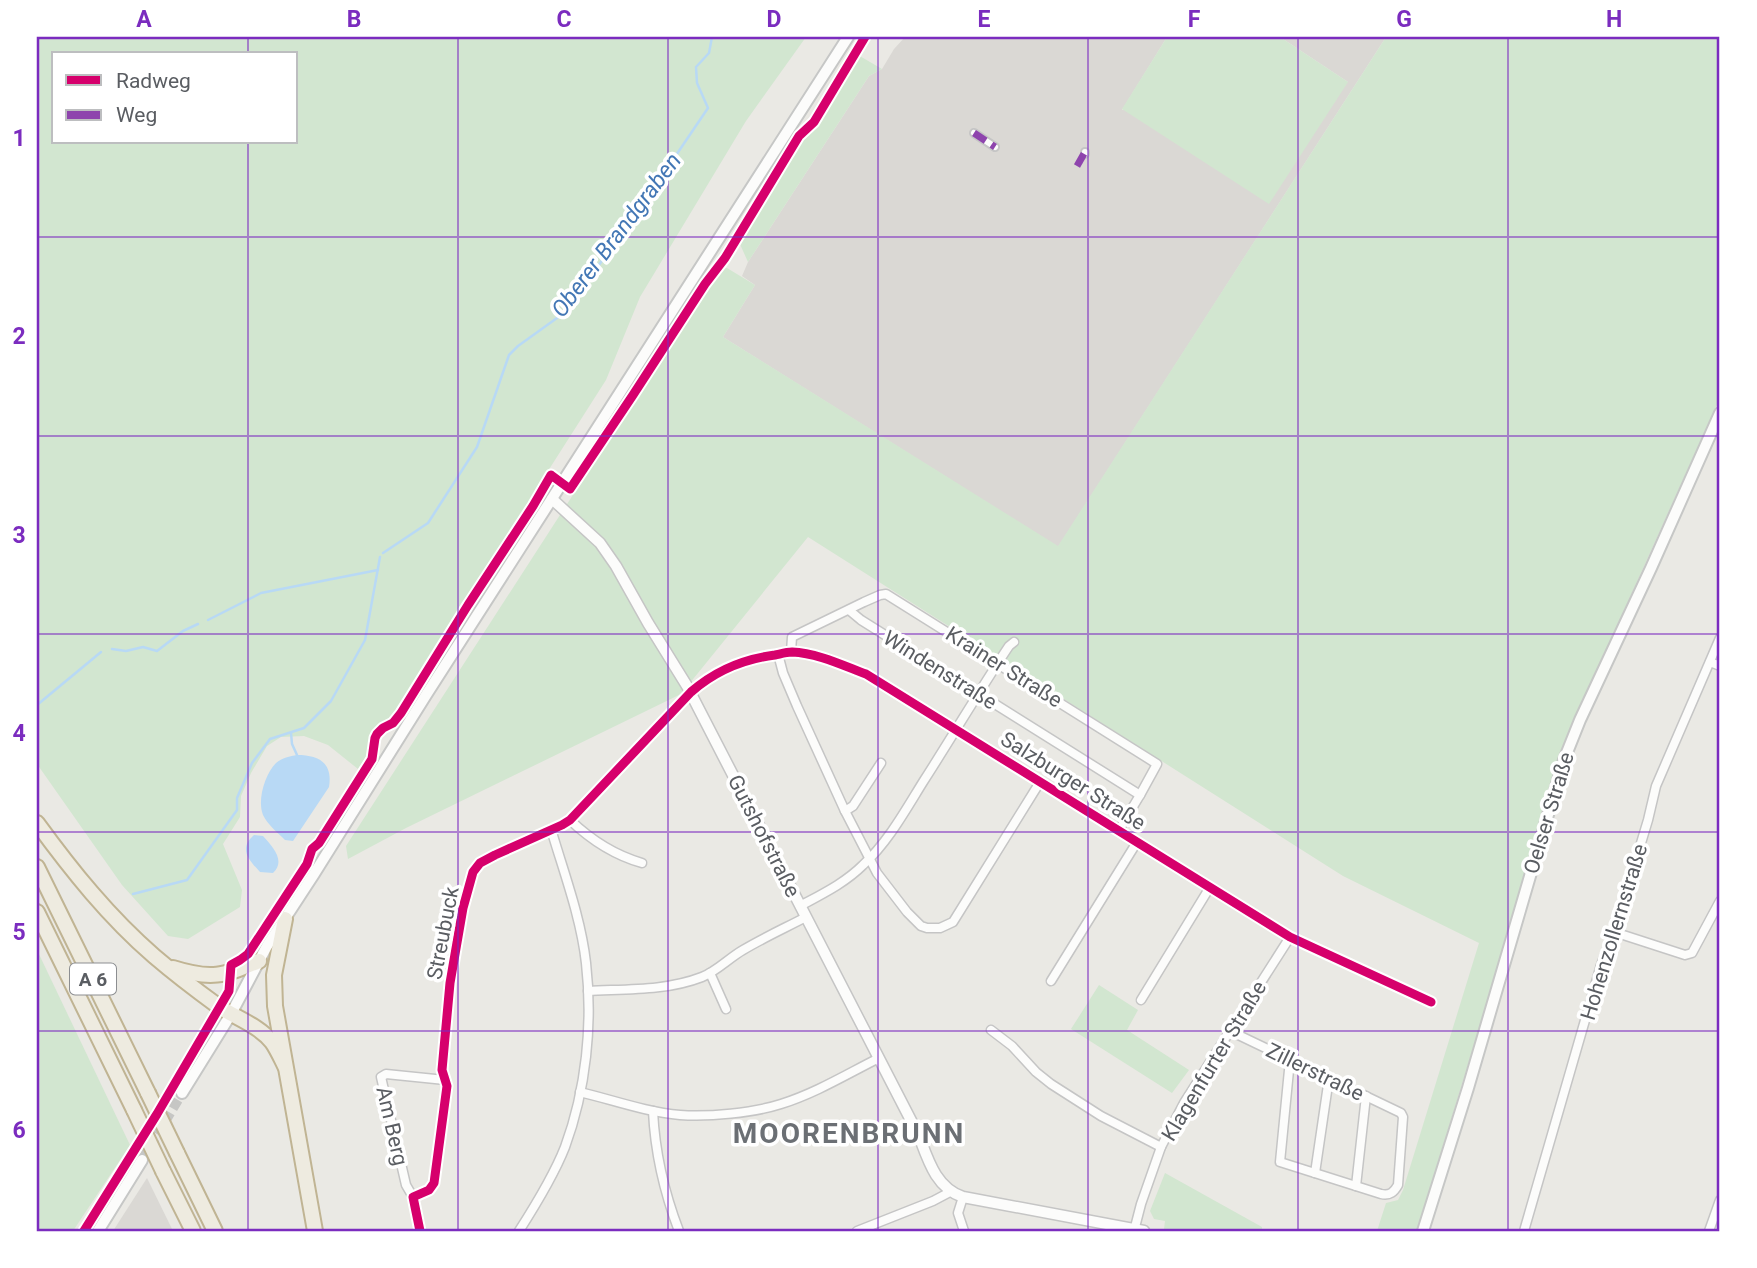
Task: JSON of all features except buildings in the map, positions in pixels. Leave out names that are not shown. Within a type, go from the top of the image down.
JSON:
[{"type":"highway","points":[[37,823],[91,893],[124,928],[165,965],[267,1037],[285,1066]]},
{"type":"highway","name":"A 6","points":[[37,867],[215,1231]]},
{"type":"highway","name":"A 6","points":[[37,912],[192,1231]]},
{"type":"highway","points":[[285,919],[274,986],[275,1006],[315,1231]]},
{"type":"highway","points":[[165,965],[194,974],[214,976],[230,973],[259,961]]},
{"type":"main road","points":[[182,1093],[232,1014],[259,961],[490,592],[848,37]]},
{"type":"main road","name":"Oelser Straße","points":[[1423,1231],[1564,760],[1720,413]]},
{"type":"main road","points":[[98,1231],[142,1160]]},
{"type":"street","points":[[974,133],[995,147]]},
{"type":"street","name":"Gutshofstraße","points":[[552,499],[600,543],[617,566],[641,612],[691,692],[936,1174],[950,1192]]},
{"type":"street","name":"Krainer Straße","points":[[791,652],[792,637],[886,594],[1157,764],[1119,830]]},
{"type":"street","name":"Windenstraße","points":[[849,610],[977,694],[1140,795]]},
{"type":"street","name":"Hohenzollernstraße","points":[[1524,1231],[1656,786],[1720,638]]},
{"type":"street","points":[[800,906],[839,884],[869,859],[893,828],[957,730],[977,694],[1014,642]]},
{"type":"street","name":"Salzburger Straße","points":[[691,692],[727,668],[747,660],[791,652],[829,659],[866,674],[1290,937],[1431,1002]]},
{"type":"street","points":[[778,654],[797,706],[869,859],[915,921],[927,928],[940,928],[953,922],[1040,782]]},
{"type":"street","points":[[1710,662],[1720,666]]},
{"type":"street","name":"Streubuck","points":[[413,1197],[429,1190],[434,1183],[447,1086],[442,1070],[450,983],[463,908],[473,872],[480,863],[570,820],[691,692]]},
{"type":"street","points":[[845,811],[853,806],[881,763]]},
{"type":"street","points":[[570,820],[587,836],[617,854],[642,863]]},
{"type":"street","points":[[519,1231],[537,1203],[564,1148],[580,1092],[588,1044],[586,961],[579,926],[551,829]]},
{"type":"street","points":[[1051,981],[1137,842]]},
{"type":"street","points":[[1141,1000],[1210,887]]},
{"type":"street","points":[[1614,932],[1685,955],[1692,953],[1720,901]]},
{"type":"street","points":[[588,991],[677,985],[710,973],[741,951],[806,917]]},
{"type":"street","name":"Klagenfurter Straße","points":[[1138,1231],[1141,1203],[1161,1147],[1184,1103],[1290,937]]},
{"type":"street","points":[[710,973],[726,1009]]},
{"type":"street","points":[[991,1030],[1012,1046],[1051,1084],[1101,1116],[1161,1147]]},
{"type":"street","name":"Zillerstraße","points":[[1230,1031],[1401,1113],[1398,1185],[1395,1190],[1385,1195],[1356,1186]]},
{"type":"street","points":[[580,1092],[653,1111],[680,1115],[709,1115],[762,1109],[813,1092],[879,1058]]},
{"type":"street","points":[[1290,1060],[1280,1162],[1356,1186],[1366,1096]]},
{"type":"street","name":"Am Berg","points":[[413,1197],[406,1185],[381,1077],[386,1074],[445,1080]]},
{"type":"street","points":[[1315,1173],[1329,1078]]},
{"type":"street","points":[[653,1111],[657,1159],[679,1231]]},
{"type":"street","points":[[857,1231],[950,1192],[963,1197],[1138,1231]]},
{"type":"street","points":[[413,1197],[420,1231]]},
{"type":"street","points":[[963,1197],[958,1213],[964,1231]]},
{"type":"street","points":[[1709,1231],[1720,1200]]},
{"type":"shaded area","points":[[905,37],[1167,37],[1122,110],[1348,82],[1280,37],[1386,37],[1058,547],[723,337],[755,285],[742,276],[748,262],[869,76],[882,69]]},
{"type":"shaded area","points":[[147,1178],[173,1231],[113,1231]]},
{"type":"green space","points":[[37,37],[806,37],[746,121],[640,297],[606,380],[358,769],[328,745],[304,736],[281,737],[267,746],[241,796],[240,817],[223,844],[242,890],[240,907],[188,939],[168,936],[122,885],[37,764]]},
{"type":"green space","points":[[1167,37],[1280,37],[1348,82],[1269,204],[1122,109]]},
{"type":"green space","points":[[1386,37],[1720,37],[1720,398],[1566,739],[1417,1231],[1377,1231],[1386,1203],[1398,1200],[1403,1190],[1479,943],[1343,876],[808,537],[681,694],[348,859],[346,846],[719,269],[727,268],[755,285],[723,337],[1058,546]]},
{"type":"green space","points":[[858,55],[882,69],[869,76],[748,262],[739,242],[801,138],[811,133]]},
{"type":"green space","points":[[37,950],[130,1145],[73,1231],[37,1231]]},
{"type":"green space","points":[[1099,985],[1138,1010],[1127,1030],[1189,1070],[1172,1093],[1071,1029]]},
{"type":"green space","points":[[1165,1173],[1262,1227],[1262,1231],[1164,1229],[1165,1221],[1154,1219],[1150,1211]]},
{"type":"water","points":[[297,755],[323,762],[330,779],[329,787],[293,841],[285,840],[268,822],[263,815],[261,802],[263,788],[272,768],[281,760]]},
{"type":"water","points":[[254,835],[263,836],[277,854],[278,864],[273,873],[260,872],[249,859],[247,845]]},
{"type":"waterway","name":"Oberer Brandgraben","points":[[383,553],[428,523],[477,447],[509,355],[564,313],[708,108],[697,83],[696,67],[709,53],[712,37]]},
{"type":"waterway","name":"Oberer Brandgraben","points":[[133,894],[187,880],[237,810],[237,798],[252,763],[270,739],[304,728],[331,701],[365,640],[380,557]]},
{"type":"waterway","points":[[208,620],[261,593],[378,570]]},
{"type":"waterway","points":[[112,649],[126,651],[143,647],[157,651],[183,631],[198,624]]},
{"type":"waterway","points":[[37,705],[101,652]]},
{"type":"waterway","points":[[291,733],[297,755]]},
{"type":"tunnel","points":[[1077,166],[1085,154]]},
{"type":"tunnel","points":[[142,1160],[182,1093]]},
{"type":"marked path","points":[[974,133],[995,147]]},
{"type":"marked path","points":[[1077,166],[1085,152]]},
{"type":"cycle path","points":[[84,1231],[229,991],[231,965],[248,954],[307,864],[312,849],[319,843],[372,759],[377,734],[393,723],[401,713],[551,475],[570,489],[705,284],[725,258],[799,136],[814,122],[865,37]]},
{"type":"cycle path","points":[[420,1231],[413,1197],[429,1190],[434,1183],[447,1086],[442,1070],[450,983],[463,908],[473,872],[480,863],[570,820],[691,692],[720,672],[763,657],[790,652],[801,653],[866,674],[1290,937],[1431,1002]]},
{"type":"district","name":"MOORENBRUNN","points":[[849,1133]]}]
